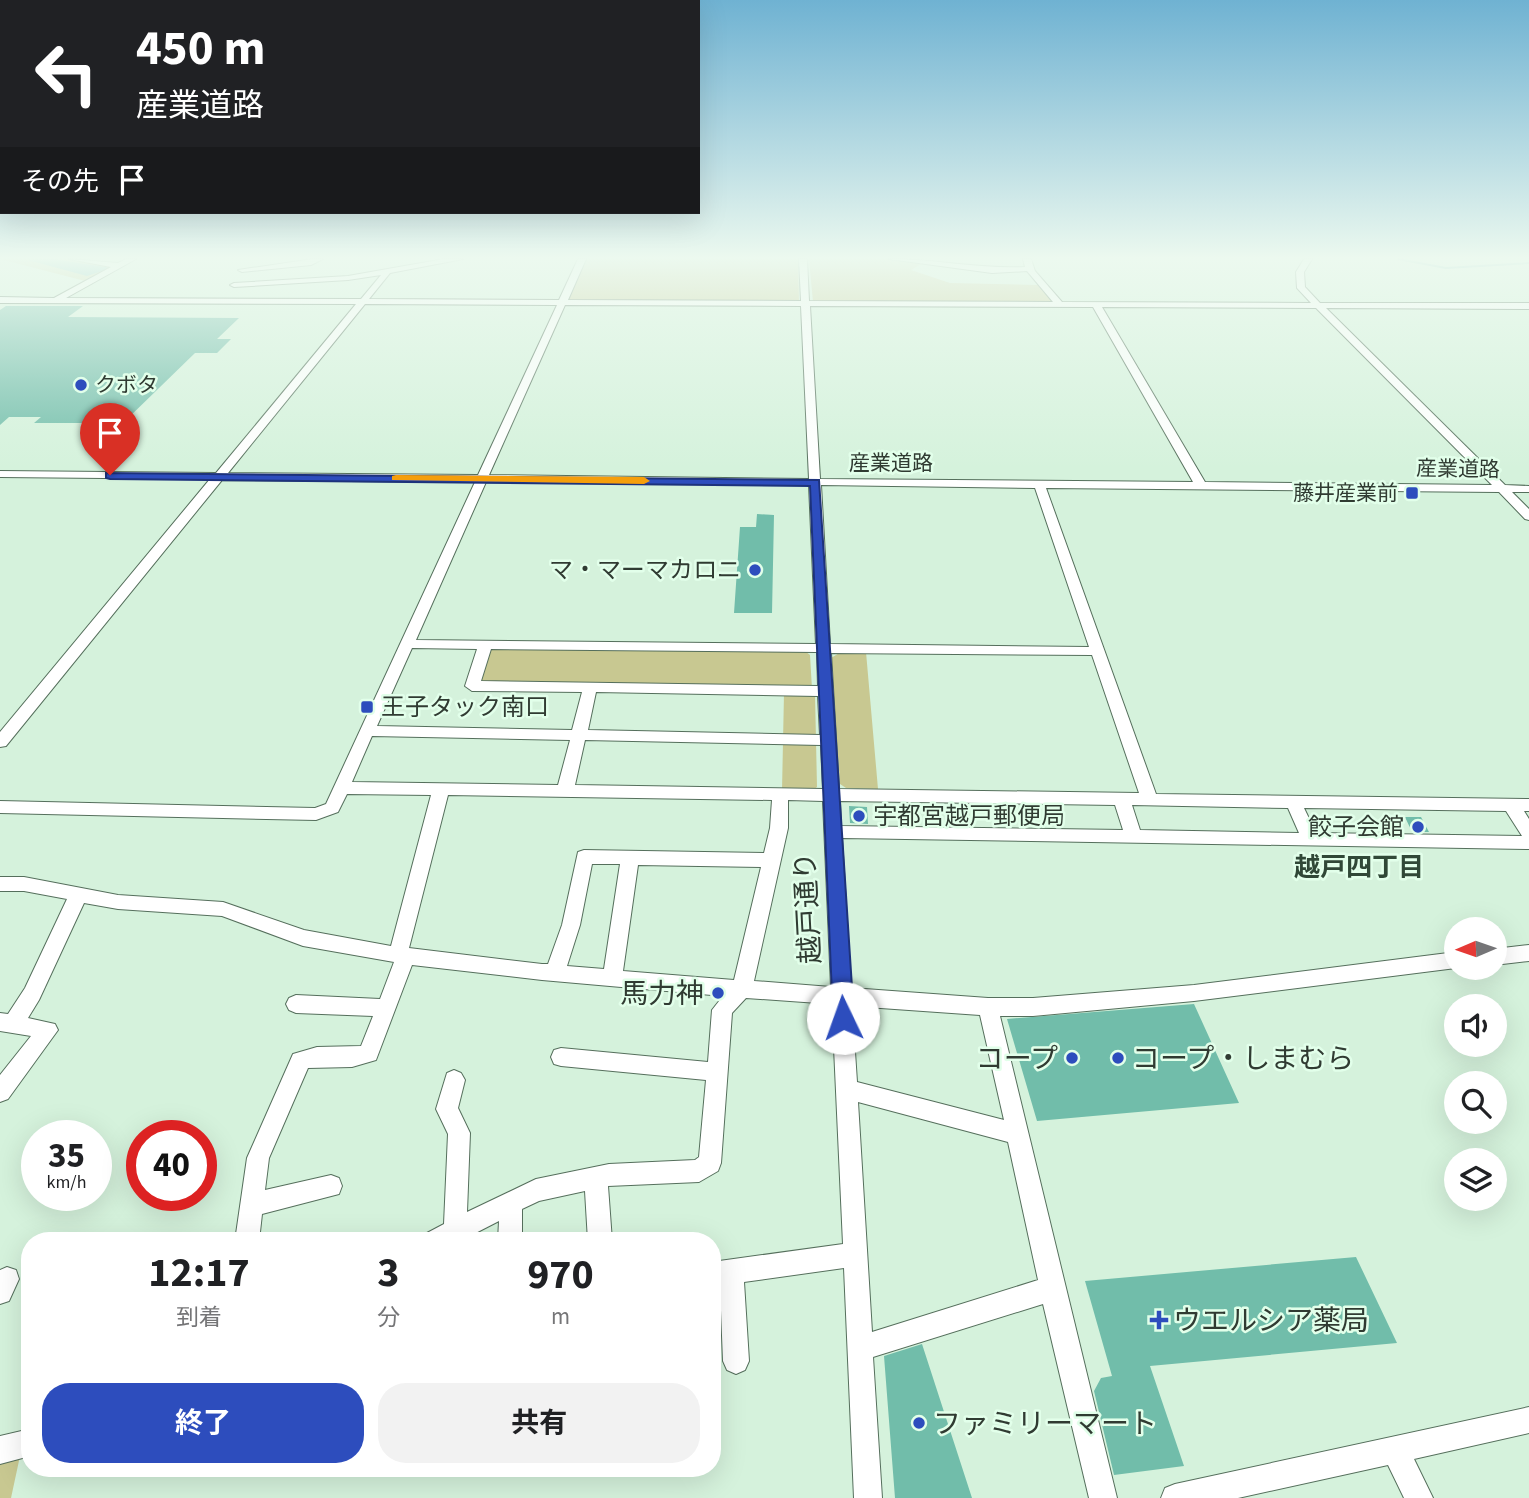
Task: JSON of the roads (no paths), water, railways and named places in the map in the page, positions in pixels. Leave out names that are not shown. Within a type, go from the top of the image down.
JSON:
[{"type":"street","points":[[0,741],[343,329]]},
{"type":"street","points":[[0,807],[316,814],[332,808],[548,329]]},
{"type":"street","name":"越戸通り","points":[[807,329],[867,1498]]},
{"type":"street","points":[[1111,329],[1202,486]]},
{"type":"street","points":[[1342,329],[1529,516]]},
{"type":"street","name":"産業道路","points":[[0,474],[1529,489]]},
{"type":"street","points":[[1039,484],[1149,798]]},
{"type":"street","points":[[406,644],[1098,651]]},
{"type":"street","points":[[486,644],[472,686],[826,691]]},
{"type":"street","points":[[565,791],[590,688]]},
{"type":"street","points":[[367,731],[828,740]]},
{"type":"street","points":[[342,788],[1529,805]]},
{"type":"street","points":[[248,1232],[258,1158],[300,1061],[310,1055],[360,1057],[369,1053],[402,955],[441,789]]},
{"type":"street","points":[[453,1232],[536,1190],[596,1178],[699,1171],[710,1163],[722,1010],[742,989],[779,828],[780,795]]},
{"type":"street","points":[[1121,798],[1134,836]]},
{"type":"street","points":[[1293,801],[1311,839]]},
{"type":"street","points":[[1511,805],[1529,832]]},
{"type":"street","points":[[832,832],[1529,843]]},
{"type":"street","points":[[555,973],[571,925],[584,857],[772,860]]},
{"type":"street","points":[[612,978],[630,858]]},
{"type":"street","points":[[0,884],[24,884],[118,902],[223,909],[303,938],[402,955],[555,973],[988,1007],[1033,1007],[1194,993],[1444,962]]},
{"type":"street","points":[[6,1023],[32,994],[79,894]]},
{"type":"street","points":[[1507,956],[1529,953]]},
{"type":"street","points":[[296,1004],[386,1008]]},
{"type":"street","points":[[988,1007],[1054,1287],[1068,1365],[1103,1498]]},
{"type":"street","points":[[0,1092],[48,1030],[6,1023]]},
{"type":"street","points":[[561,1057],[717,1072]]},
{"type":"street","points":[[446,1232],[458,1133],[447,1109],[454,1080]]},
{"type":"street","points":[[848,1090],[1019,1134]]},
{"type":"street","points":[[596,1178],[599,1232]]},
{"type":"street","points":[[251,1205],[331,1186]]},
{"type":"street","points":[[510,1232],[511,1202]]},
{"type":"street","points":[[736,1362],[722,1273],[855,1254]]},
{"type":"street","points":[[860,1348],[1054,1287]]},
{"type":"street","points":[[1175,1498],[1529,1420]]},
{"type":"street","points":[[0,1450],[21,1444]]},
{"type":"street","points":[[1396,1451],[1419,1498]]},
{"type":"place","name":"クボタ","points":[[81,385]]},
{"type":"place","name":"藤井産業前","points":[[1412,493]]},
{"type":"place","name":"マ・マーマカロニ","points":[[755,570]]},
{"type":"place","name":"王子タック南口","points":[[367,707]]},
{"type":"place","name":"宇都宮越戸郵便局","points":[[859,816]]},
{"type":"place","name":"餃子会館","points":[[1418,827]]},
{"type":"place","name":"馬力神","points":[[718,993]]},
{"type":"place","name":"コープ","points":[[1072,1058]]},
{"type":"place","name":"コープ・しまむら","points":[[1118,1058]]},
{"type":"place","name":"ウエルシア薬局","points":[[1159,1320]]},
{"type":"place","name":"ファミリーマート","points":[[919,1423]]},
{"type":"district","name":"越戸四丁目","points":[[1359,867]]}]
